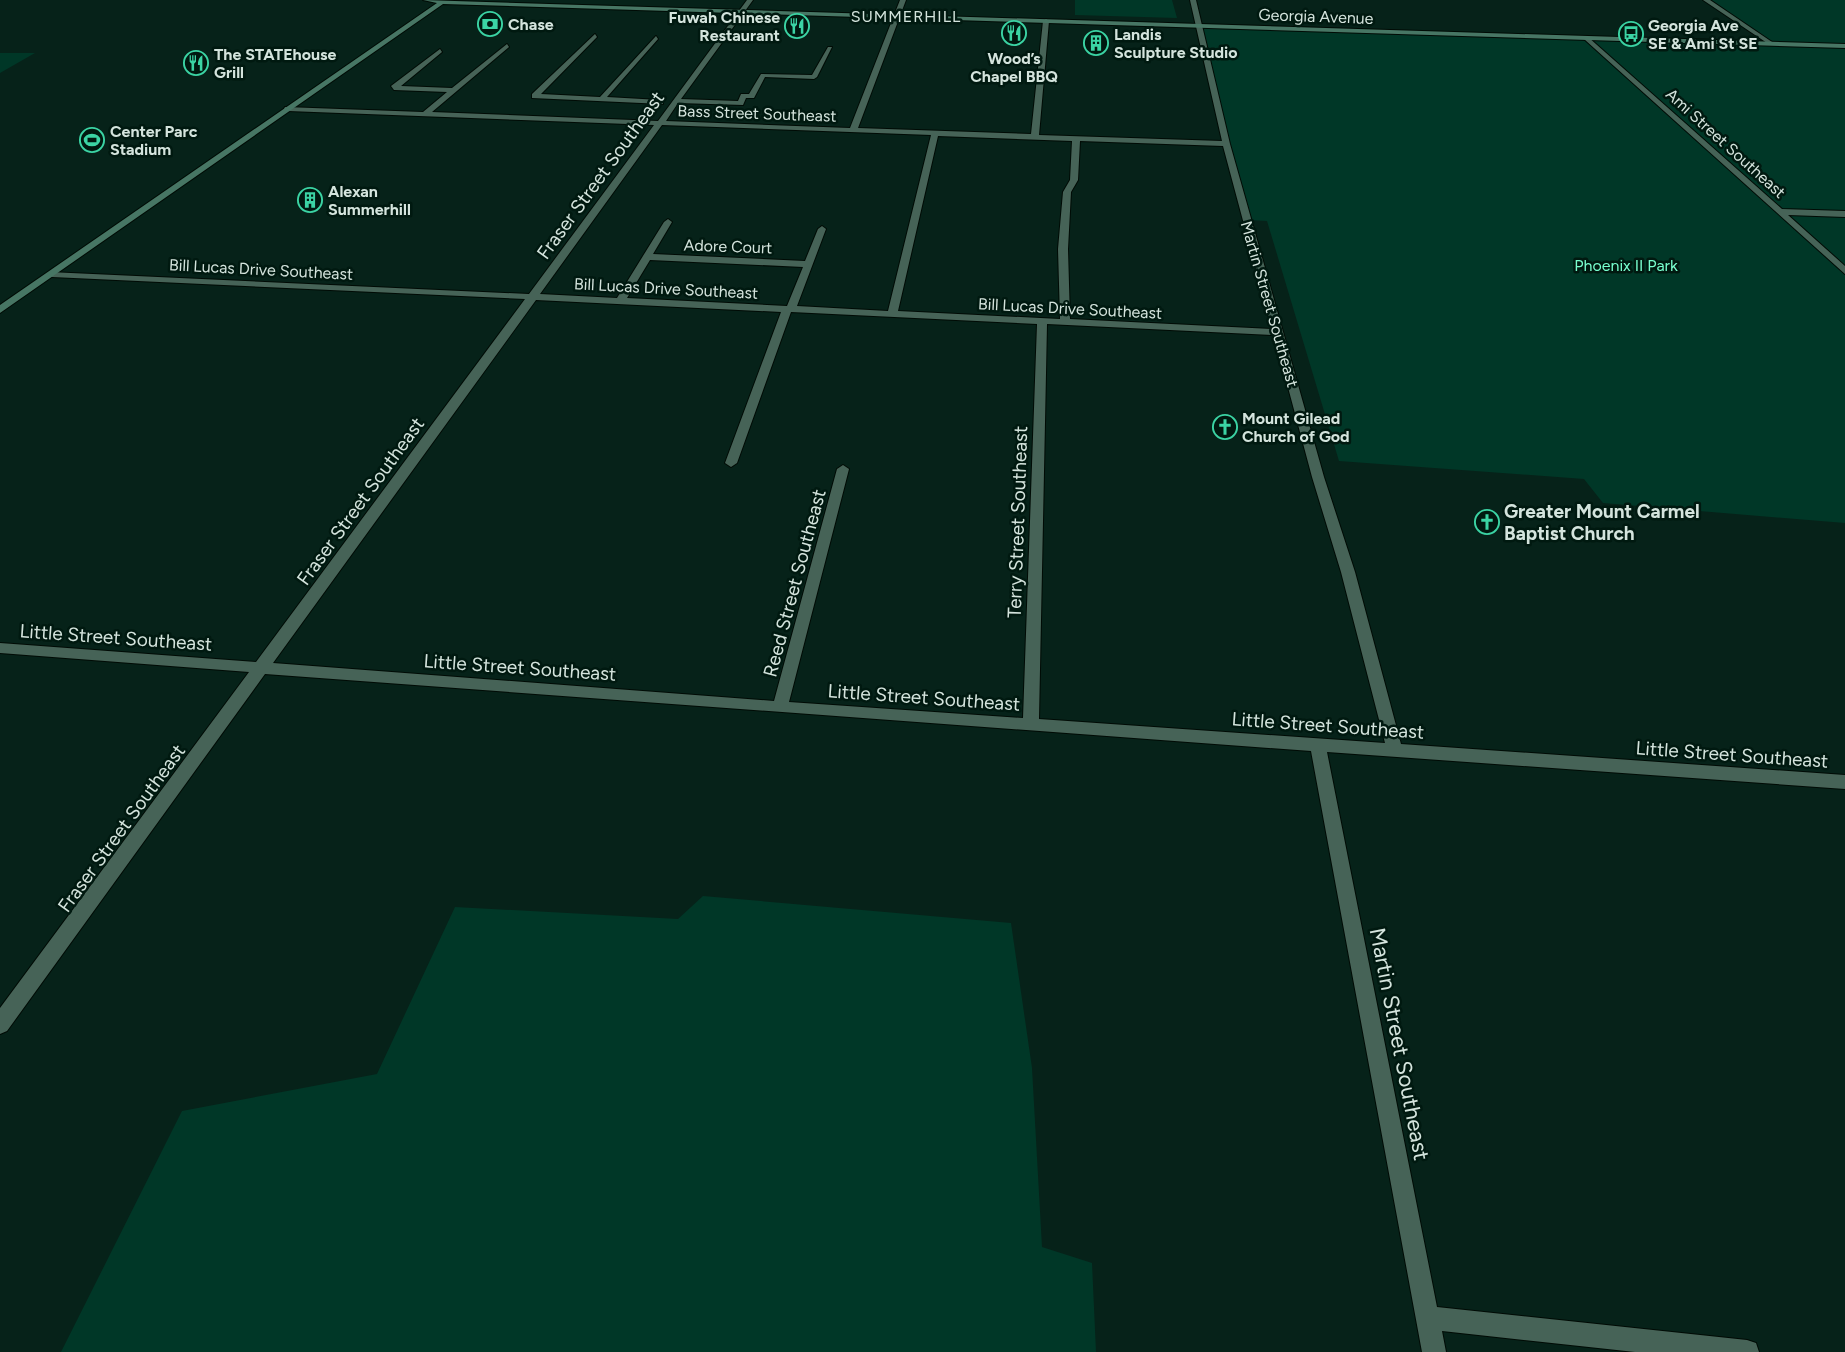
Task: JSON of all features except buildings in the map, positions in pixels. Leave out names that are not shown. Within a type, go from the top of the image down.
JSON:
[{"type":"main road","name":"Georgia Avenue","points":[[426,0],[1046,22],[1845,46]]},
{"type":"main road","points":[[0,310],[443,1]]},
{"type":"street","name":"Fraser Street Southeast","points":[[0,1024],[662,123],[750,0]]},
{"type":"street","points":[[853,130],[903,0]]},
{"type":"street","name":"Martin Street Southeast","points":[[1193,0],[1226,144],[1318,477],[1348,572],[1395,750]]},
{"type":"street","points":[[1706,0],[1772,44]]},
{"type":"street","points":[[1035,137],[1046,22]]},
{"type":"street","points":[[595,36],[535,96],[660,102]]},
{"type":"street","points":[[602,99],[656,38]]},
{"type":"street","name":"Ami Street Southeast","points":[[1586,38],[1845,271]]},
{"type":"street","points":[[425,114],[507,46]]},
{"type":"street","points":[[677,101],[740,103],[744,96],[751,96],[763,76],[814,77],[830,48]]},
{"type":"street","points":[[440,51],[394,88],[454,90]]},
{"type":"street","name":"Bass Street Southeast","points":[[288,109],[1226,144]]},
{"type":"street","points":[[892,314],[935,133]]},
{"type":"street","points":[[1065,322],[1063,250],[1067,192],[1074,180],[1076,138]]},
{"type":"street","points":[[1780,212],[1845,214]]},
{"type":"street","points":[[620,301],[668,222]]},
{"type":"street","points":[[731,463],[789,309],[822,229]]},
{"type":"street","name":"Adore Court","points":[[646,258],[808,264]]},
{"type":"street","name":"Bill Lucas Drive Southeast","points":[[52,274],[1278,332]]},
{"type":"street","name":"Terry Street Southeast","points":[[1031,724],[1042,321]]},
{"type":"street","name":"Reed Street Southeast","points":[[780,707],[843,469]]},
{"type":"street","name":"Little Street Southeast","points":[[0,648],[780,707],[1845,782]]},
{"type":"street","name":"Martin Street Southeast","points":[[1318,745],[1434,1352]]},
{"type":"street","points":[[1428,1318],[1747,1352]]},
{"type":"green space","points":[[1075,0],[1172,0],[1177,18],[1075,15]]},
{"type":"green space","name":"Phoenix II Park","points":[[1702,0],[1845,0],[1845,523],[1603,503],[1584,479],[1339,461],[1267,221],[1249,220],[1214,109],[1197,27],[1772,46]]},
{"type":"green space","points":[[0,53],[35,53],[0,73]]},
{"type":"green space","points":[[703,896],[1011,923],[1032,1068],[1042,1247],[1092,1263],[1096,1352],[61,1352],[182,1111],[377,1074],[455,907],[678,919]]},
{"type":"place","name":"Chase","points":[[490,24]]},
{"type":"place","name":"Fuwah Chinese Restaurant","points":[[797,26]]},
{"type":"place","name":"Wood’s Chapel BBQ","points":[[1014,33]]},
{"type":"place","name":"Georgia Ave SE & Ami St SE","points":[[1631,34]]},
{"type":"place","name":"Landis Sculpture Studio","points":[[1096,43]]},
{"type":"place","name":"The STATEhouse Grill","points":[[196,63]]},
{"type":"place","name":"Center Parc Stadium","points":[[92,140]]},
{"type":"place","name":"Alexan Summerhill","points":[[310,200]]},
{"type":"place","name":"Mount Gilead Church of God","points":[[1225,427]]},
{"type":"place","name":"Greater Mount Carmel Baptist Church","points":[[1487,522]]},
{"type":"district","name":"SUMMERHILL","points":[[906,16]]}]
